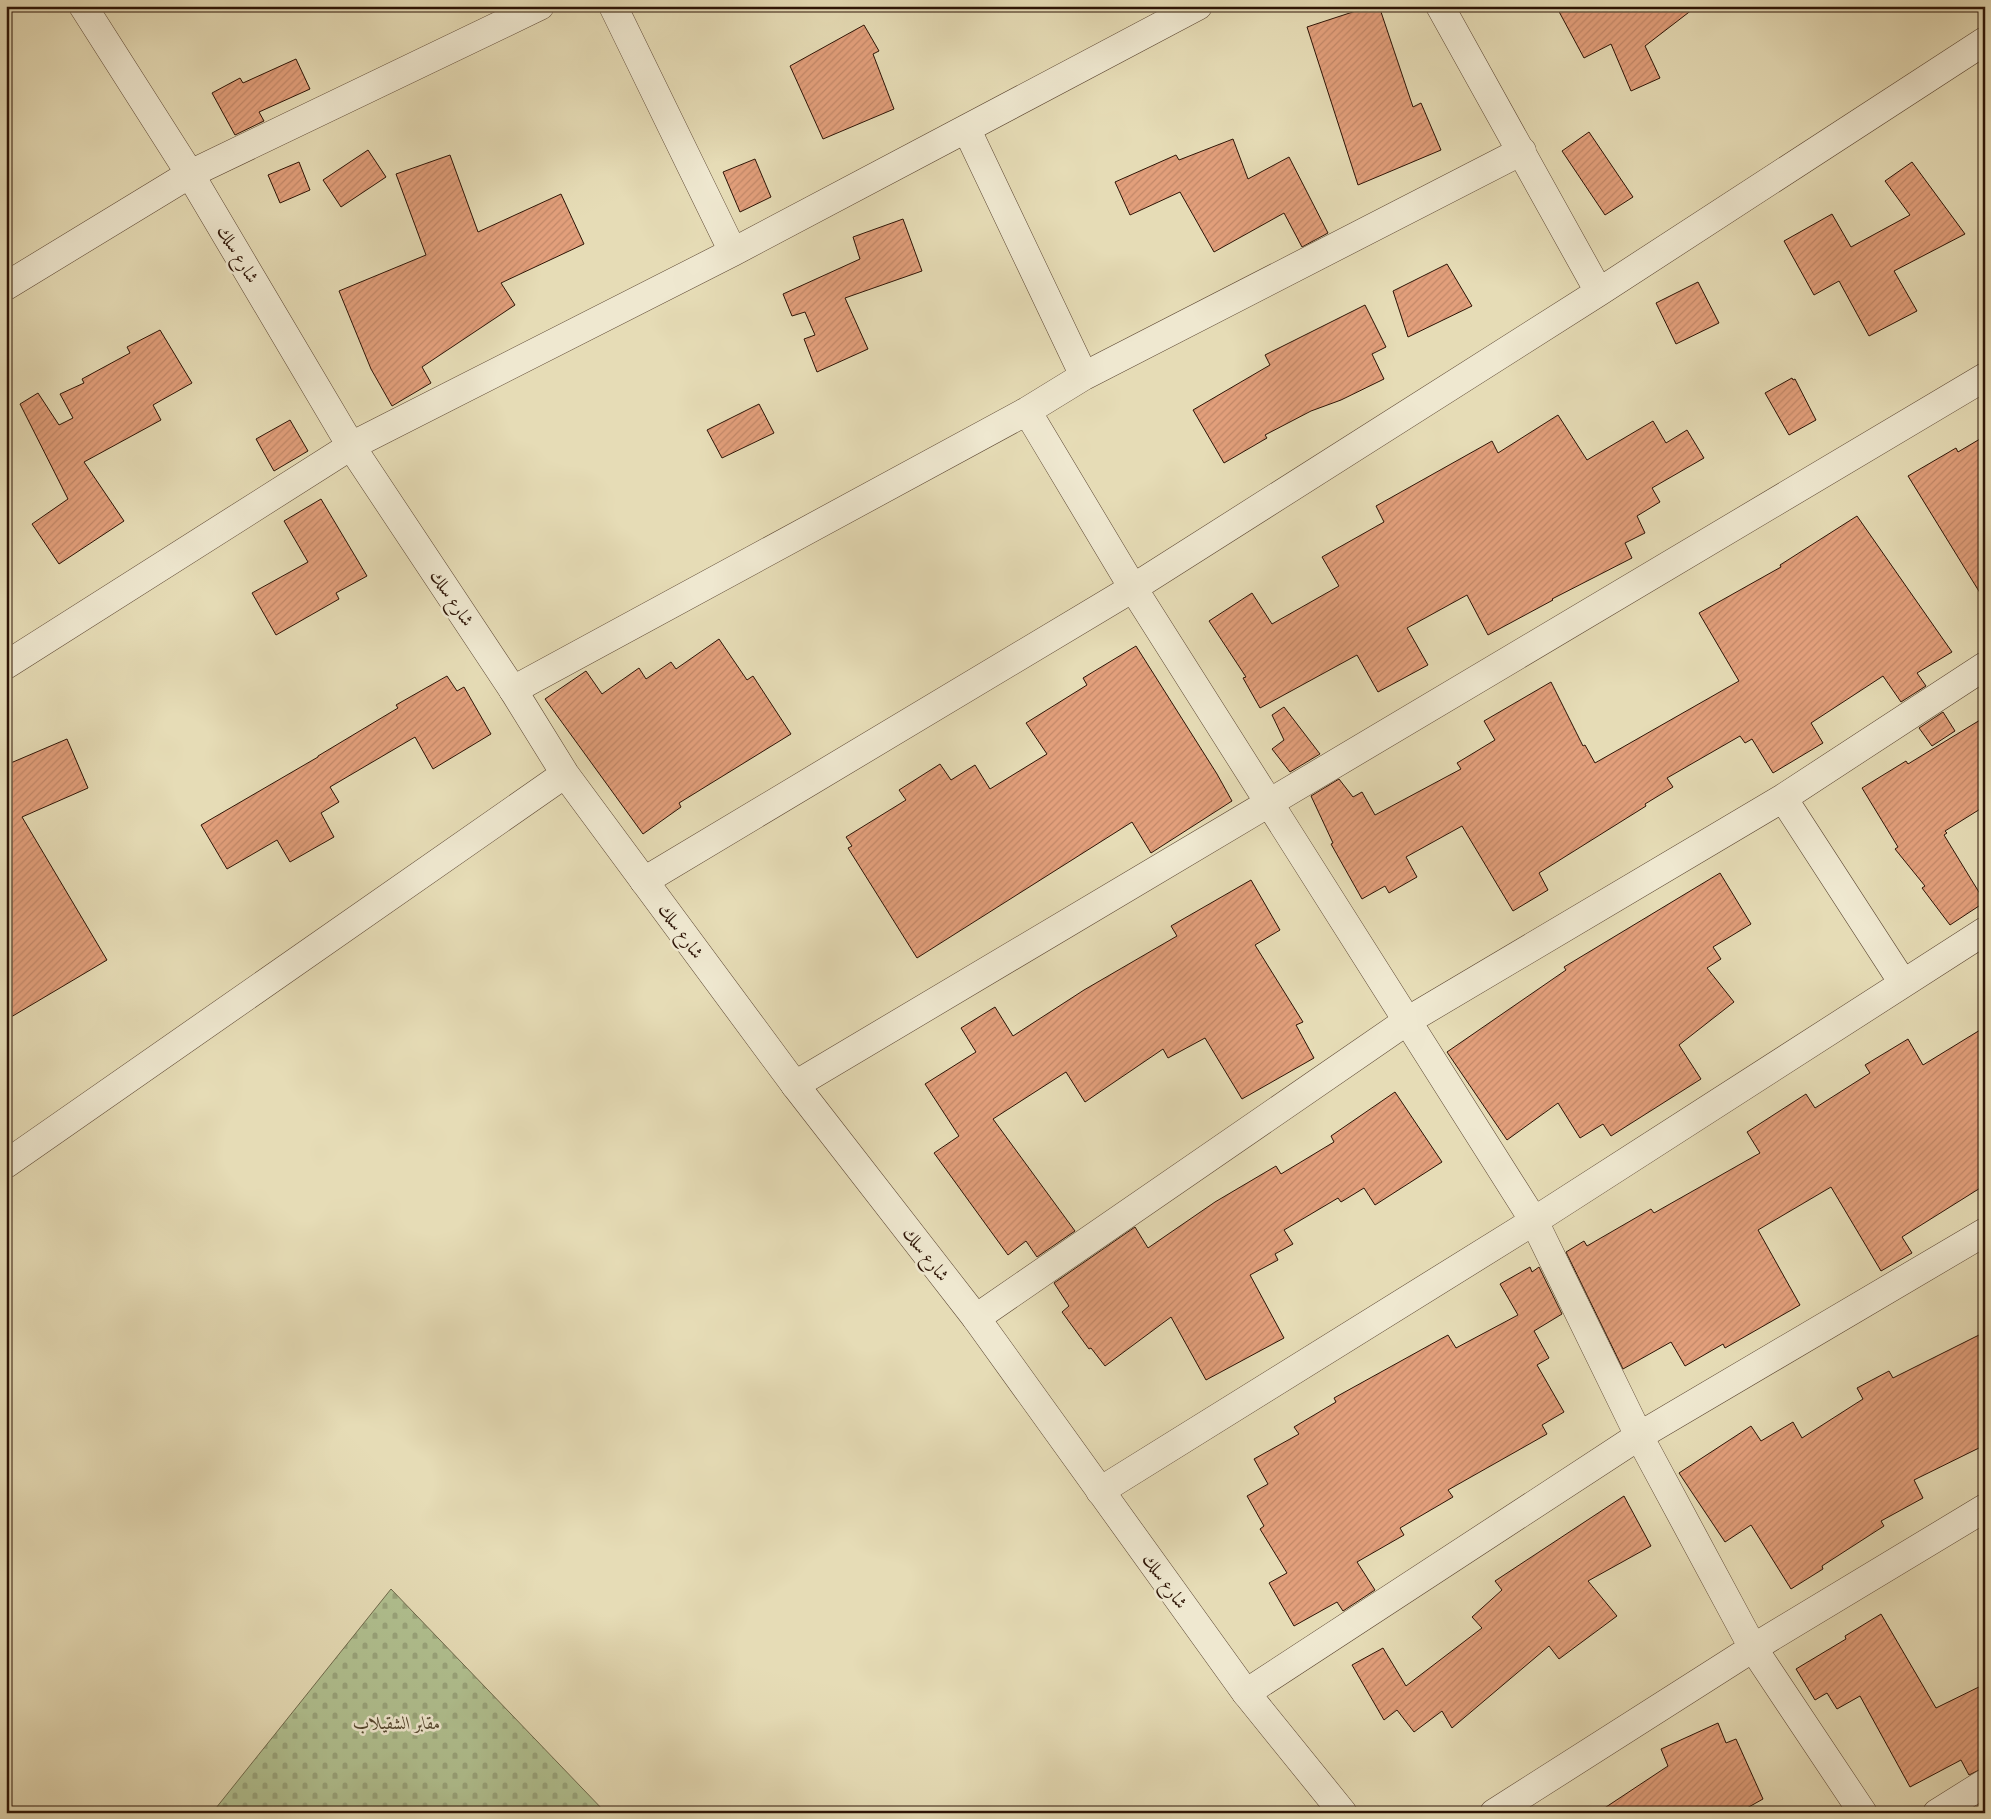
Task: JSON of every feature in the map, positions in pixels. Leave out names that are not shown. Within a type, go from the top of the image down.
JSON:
[{"type":"street","name":"شارع سلك","points":[[83,6],[190,174],[351,446],[513,690],[565,774],[795,1085],[976,1318],[1246,1693],[1343,1813]]},
{"type":"street","points":[[6,286],[190,174],[540,6]]},
{"type":"street","points":[[613,6],[733,252]]},
{"type":"street","points":[[6,665],[351,446],[968,130],[1198,6]]},
{"type":"street","points":[[1440,6],[1599,292]]},
{"type":"street","points":[[644,881],[1133,588],[1599,292],[1985,41]]},
{"type":"street","points":[[968,130],[1084,376]]},
{"type":"street","points":[[513,690],[1027,411],[1084,376],[1522,152]]},
{"type":"street","points":[[795,1085],[1985,377]]},
{"type":"street","points":[[1027,411],[1133,588],[1534,1221],[1639,1436],[1753,1648],[1862,1813]]},
{"type":"street","points":[[976,1318],[1407,1021],[1783,798],[1982,674]]},
{"type":"street","points":[[6,1164],[565,774]]},
{"type":"street","points":[[1783,798],[1903,983]]},
{"type":"street","points":[[1100,1491],[1534,1221],[1985,931]]},
{"type":"street","points":[[1246,1693],[1639,1436],[1985,1232]]},
{"type":"street","points":[[1494,1813],[1753,1648],[1985,1508]]},
{"type":"street","points":[[1937,1813],[1985,1783]]},
{"type":"green space","name":"مقابر الشقيلاب","points":[[391,1589],[606,1813],[212,1813]]},
{"type":"building","points":[[1371,6],[1379,6],[1413,107],[1421,103],[1441,150],[1358,185],[1307,27]]},
{"type":"building","points":[[1556,6],[1697,6],[1645,46],[1660,78],[1631,91],[1611,44],[1584,58]]},
{"type":"building","points":[[864,25],[879,51],[873,54],[894,109],[823,139],[790,66]]},
{"type":"building","points":[[296,59],[310,89],[259,112],[264,121],[235,135],[212,93],[240,78],[243,83]]},
{"type":"building","points":[[1589,132],[1633,197],[1605,215],[1562,151]]},
{"type":"building","points":[[1233,139],[1248,179],[1289,157],[1328,233],[1302,247],[1284,213],[1214,252],[1180,192],[1130,215],[1115,182],[1176,155],[1179,160]]},
{"type":"building","points":[[368,150],[386,177],[341,207],[323,180]]},
{"type":"building","points":[[450,155],[478,232],[561,194],[584,244],[501,283],[515,305],[422,367],[431,383],[392,406],[371,369],[339,291],[426,255],[396,174]]},
{"type":"building","points":[[755,159],[771,197],[740,212],[723,172]]},
{"type":"building","points":[[299,162],[310,190],[280,203],[268,175]]},
{"type":"building","points":[[1912,162],[1965,234],[1894,271],[1917,311],[1869,336],[1839,281],[1814,295],[1784,241],[1832,214],[1851,247],[1910,215],[1885,181]]},
{"type":"building","points":[[903,219],[922,271],[845,298],[868,349],[817,372],[804,339],[815,335],[805,312],[792,316],[783,294],[860,259],[853,237]]},
{"type":"building","points":[[1447,264],[1472,306],[1408,337],[1393,291]]},
{"type":"building","points":[[1698,282],[1719,323],[1676,344],[1656,303]]},
{"type":"building","points":[[1365,305],[1386,347],[1372,354],[1384,379],[1341,400],[1311,411],[1265,435],[1267,438],[1224,463],[1193,410],[1270,365],[1265,355]]},
{"type":"building","points":[[160,330],[192,383],[153,405],[161,420],[84,462],[124,521],[59,564],[32,524],[68,499],[20,404],[38,393],[59,425],[73,418],[60,394],[84,383],[82,379],[130,353],[127,347]]},
{"type":"building","points":[[1792,378],[1793,380],[1795,379],[1816,420],[1789,435],[1765,393]]},
{"type":"building","points":[[759,404],[774,433],[722,458],[707,430]]},
{"type":"building","points":[[1558,415],[1587,460],[1653,421],[1666,443],[1687,430],[1704,458],[1652,488],[1660,502],[1637,516],[1645,533],[1625,543],[1632,558],[1552,599],[1488,635],[1467,595],[1407,628],[1428,665],[1378,692],[1357,655],[1260,708],[1243,678],[1246,677],[1209,621],[1252,593],[1272,624],[1339,586],[1322,557],[1384,522],[1376,506],[1492,441],[1498,453]]},
{"type":"building","points":[[290,420],[308,451],[274,471],[256,439]]},
{"type":"building","points":[[1985,436],[1985,601],[1908,476],[1956,448],[1958,452]]},
{"type":"building","points":[[321,499],[367,576],[336,593],[339,599],[276,635],[252,593],[308,562],[284,521]]},
{"type":"building","points":[[1857,516],[1952,652],[1917,673],[1926,686],[1901,702],[1883,676],[1811,723],[1823,743],[1773,773],[1752,739],[1745,743],[1740,736],[1667,778],[1673,787],[1539,873],[1548,890],[1513,911],[1462,826],[1406,857],[1417,877],[1389,893],[1385,886],[1362,899],[1331,844],[1333,843],[1311,796],[1339,779],[1353,797],[1362,792],[1375,815],[1461,769],[1457,763],[1495,740],[1484,721],[1551,682],[1583,746],[1585,745],[1595,763],[1739,681],[1699,613],[1781,567],[1780,565]]},
{"type":"building","points":[[719,639],[747,680],[753,676],[791,734],[679,803],[681,807],[643,834],[545,699],[586,671],[602,694],[639,668],[646,679],[671,662],[676,669]]},
{"type":"building","points":[[1136,646],[1232,801],[1151,853],[1132,822],[917,958],[848,848],[852,846],[846,837],[906,800],[899,790],[940,764],[951,780],[975,765],[990,789],[1047,754],[1026,723],[1087,685],[1083,678]]},
{"type":"building","points":[[447,676],[457,691],[464,687],[491,734],[433,769],[415,737],[330,787],[339,802],[321,813],[334,837],[290,862],[277,840],[227,869],[201,825],[318,757],[398,708],[396,705]]},
{"type":"building","points":[[1284,707],[1320,754],[1290,772],[1272,749],[1284,740],[1272,715]]},
{"type":"building","points":[[1943,712],[1955,731],[1932,746],[1919,728]]},
{"type":"building","points":[[1985,717],[1985,806],[1945,831],[1947,833],[1944,835],[1985,902],[1950,925],[1922,888],[1925,886],[1895,849],[1898,847],[1862,788],[1906,761],[1908,764]]},
{"type":"building","points":[[67,739],[88,788],[22,817],[107,960],[6,1020],[6,765]]},
{"type":"building","points":[[1720,873],[1751,924],[1713,947],[1721,959],[1707,968],[1734,1002],[1679,1045],[1701,1079],[1611,1136],[1603,1124],[1580,1138],[1558,1103],[1507,1140],[1447,1052],[1566,970],[1564,967]]},
{"type":"building","points":[[1251,880],[1280,930],[1255,945],[1303,1022],[1296,1025],[1314,1058],[1242,1099],[1205,1038],[1168,1058],[1163,1049],[1085,1102],[1066,1072],[993,1119],[1075,1231],[1037,1257],[1026,1241],[1008,1255],[934,1153],[959,1136],[925,1084],[976,1052],[961,1028],[995,1007],[1013,1036],[1084,990],[1177,936],[1171,926]]},
{"type":"building","points":[[1985,1027],[1985,1185],[1902,1237],[1912,1253],[1881,1271],[1831,1187],[1758,1230],[1800,1305],[1725,1348],[1723,1344],[1685,1366],[1671,1342],[1623,1369],[1566,1252],[1584,1241],[1587,1246],[1651,1209],[1654,1213],[1760,1153],[1747,1132],[1806,1094],[1815,1108],[1870,1073],[1865,1065],[1908,1039],[1923,1065]]},
{"type":"building","points":[[1395,1092],[1442,1162],[1375,1205],[1364,1188],[1341,1202],[1338,1198],[1284,1230],[1293,1244],[1275,1254],[1278,1260],[1250,1275],[1284,1338],[1206,1380],[1171,1317],[1105,1366],[1091,1348],[1089,1349],[1062,1312],[1069,1306],[1054,1283],[1135,1227],[1148,1248],[1215,1202],[1276,1166],[1281,1174],[1334,1142],[1331,1136]]},
{"type":"building","points":[[1530,1267],[1532,1272],[1539,1267],[1562,1314],[1534,1331],[1549,1358],[1537,1365],[1564,1412],[1542,1425],[1547,1434],[1448,1490],[1453,1497],[1400,1528],[1404,1535],[1357,1562],[1375,1590],[1343,1611],[1337,1602],[1294,1626],[1269,1583],[1287,1573],[1260,1529],[1264,1526],[1247,1496],[1268,1484],[1254,1459],[1299,1434],[1294,1427],[1336,1402],[1334,1398],[1448,1335],[1456,1348],[1518,1315],[1500,1284]]},
{"type":"building","points":[[1985,1332],[1985,1445],[1914,1480],[1923,1498],[1881,1521],[1884,1526],[1822,1566],[1823,1569],[1791,1589],[1751,1525],[1725,1542],[1679,1473],[1751,1426],[1761,1441],[1793,1422],[1802,1438],[1863,1399],[1857,1388],[1889,1371],[1893,1378]]},
{"type":"building","points":[[1624,1496],[1651,1546],[1588,1581],[1617,1616],[1559,1659],[1549,1646],[1452,1728],[1442,1711],[1414,1732],[1397,1710],[1384,1720],[1352,1665],[1383,1648],[1406,1686],[1482,1628],[1472,1617],[1502,1590],[1495,1581]]},
{"type":"building","points":[[1881,1614],[1936,1708],[1985,1684],[1985,1767],[1969,1775],[1961,1760],[1910,1787],[1860,1696],[1837,1709],[1827,1693],[1815,1700],[1796,1669],[1846,1639],[1845,1636]]},
{"type":"building","points":[[1718,1723],[1726,1743],[1736,1739],[1763,1799],[1738,1813],[1597,1813],[1668,1766],[1661,1749]]}]
